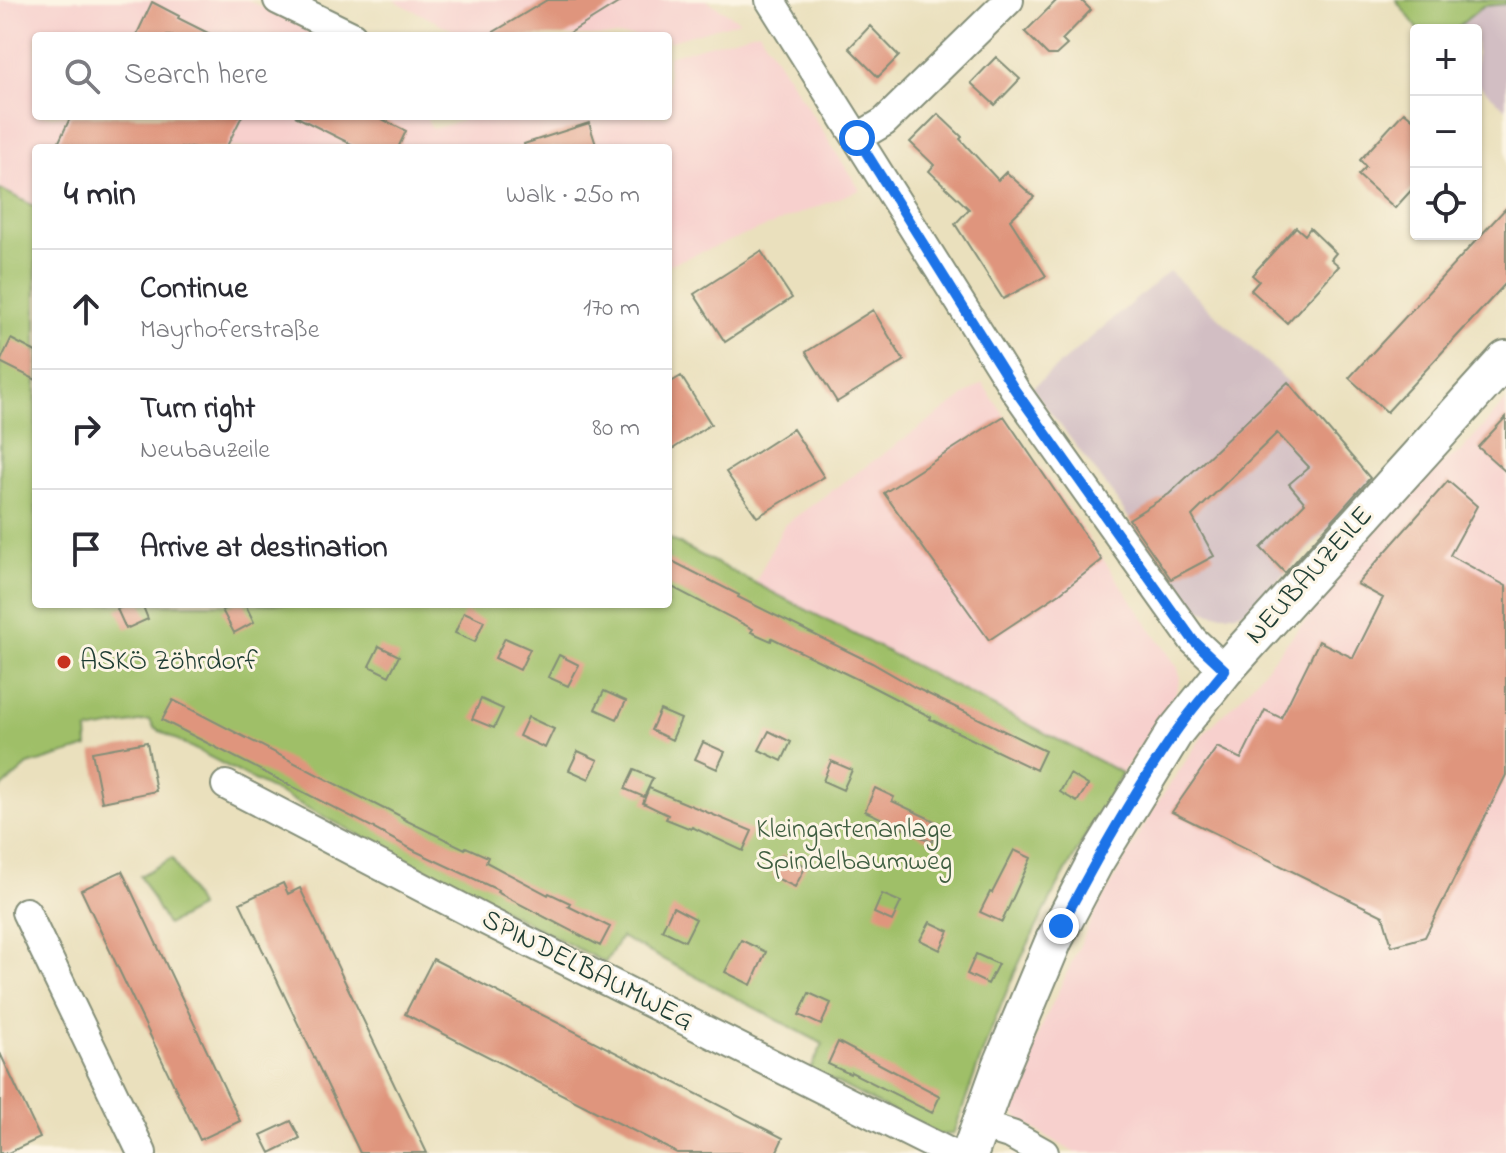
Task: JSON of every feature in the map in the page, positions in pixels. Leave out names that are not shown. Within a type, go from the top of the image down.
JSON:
[{"type":"street","points":[[278,0],[344,32]]},
{"type":"street","points":[[770,0],[1015,390],[1193,640],[1225,670]]},
{"type":"street","points":[[857,138],[884,122],[1009,0]]},
{"type":"street","name":"NEUBAUZEILE","points":[[975,1139],[1000,1069],[1054,940],[1095,862],[1175,732],[1225,670],[1506,359]]},
{"type":"street","name":"SPINDELBAUMWEG","points":[[226,785],[487,921],[950,1153]]},
{"type":"street","points":[[26,912],[142,1153]]},
{"type":"street","points":[[975,1139],[1012,1135],[1044,1153]]},
{"type":"shaded area","points":[[0,0],[248,0],[312,32],[32,32],[32,120],[428,120],[432,129],[462,120],[672,120],[672,55],[759,31],[860,190],[672,263],[672,144],[32,144],[32,205],[0,189]]},
{"type":"shaded area","points":[[393,0],[706,0],[740,21],[672,41],[672,32],[456,32]]},
{"type":"shaded area","points":[[1506,4],[1506,109],[1482,87],[1482,24],[1461,24],[1483,6]]},
{"type":"shaded area","points":[[1169,271],[1288,382],[1373,481],[1285,574],[1248,609],[1236,614],[1203,611],[1165,581],[1115,497],[1032,388]]},
{"type":"shaded area","points":[[982,383],[1178,668],[1180,679],[1175,696],[1122,773],[755,583],[784,525]]},
{"type":"shaded area","points":[[1506,401],[1506,1153],[1075,1153],[1023,1122],[1011,1108],[1039,1032],[1093,917],[1156,805],[1206,731],[1242,696],[1311,614],[1312,602],[1430,471],[1460,452]]},
{"type":"green space","points":[[1396,0],[1506,0],[1506,4],[1483,6],[1461,24],[1414,24]]},
{"type":"green space","name":"Kleingartenanlage Spindelbaumweg","points":[[0,189],[32,205],[32,608],[672,608],[672,540],[1122,773],[1022,957],[994,1022],[953,1134],[938,1135],[810,1069],[823,1044],[621,937],[605,963],[154,728],[150,720],[87,731],[88,747],[28,765],[0,789]]},
{"type":"green space","points":[[172,858],[199,908],[167,925],[140,876]]},
{"type":"building","points":[[547,0],[623,0],[571,32],[494,32]]},
{"type":"building","points":[[1057,0],[1081,0],[1091,10],[1062,40],[1067,45],[1056,55],[1048,55],[1025,32]]},
{"type":"building","points":[[152,2],[206,32],[138,32]]},
{"type":"building","points":[[870,26],[899,56],[878,77],[849,48]]},
{"type":"building","points":[[996,57],[1020,79],[995,105],[971,83]]},
{"type":"building","points":[[1404,112],[1410,117],[1410,192],[1395,208],[1358,175],[1366,167],[1360,160]]},
{"type":"building","points":[[938,114],[998,180],[1006,172],[1034,197],[1010,220],[1046,276],[1003,299],[955,224],[969,209],[929,171],[934,165],[910,142]]},
{"type":"building","points":[[69,120],[240,120],[228,144],[58,144]]},
{"type":"building","points":[[303,120],[384,120],[406,131],[400,144],[351,144]]},
{"type":"building","points":[[589,123],[596,144],[524,144]]},
{"type":"building","points":[[1506,208],[1506,283],[1387,412],[1349,378],[1476,240],[1482,240],[1482,234]]},
{"type":"building","points":[[1296,227],[1305,235],[1310,228],[1336,253],[1331,259],[1339,266],[1287,323],[1251,290],[1259,281],[1252,275]]},
{"type":"building","points":[[761,251],[792,298],[725,342],[694,294]]},
{"type":"building","points":[[873,310],[904,361],[837,402],[806,352]]},
{"type":"building","points":[[11,339],[32,350],[32,378],[0,362]]},
{"type":"building","points":[[681,376],[711,424],[672,449],[672,382]]},
{"type":"building","points":[[1288,382],[1370,478],[1285,573],[1261,548],[1305,503],[1289,484],[1309,467],[1277,433],[1192,516],[1214,556],[1171,579],[1129,519],[1169,494]]},
{"type":"building","points":[[1004,416],[1102,560],[1060,593],[989,640],[884,493]]},
{"type":"building","points":[[1506,417],[1506,472],[1478,447]]},
{"type":"building","points":[[793,429],[824,477],[757,517],[726,472]]},
{"type":"building","points":[[1448,481],[1477,506],[1450,555],[1506,586],[1506,775],[1425,937],[1392,946],[1383,916],[1172,812],[1217,747],[1241,759],[1265,710],[1281,718],[1319,641],[1353,658],[1383,598],[1357,584]]},
{"type":"building","points":[[672,561],[916,688],[1045,751],[1036,770],[930,719],[863,682],[772,638],[771,641],[751,632],[753,629],[672,587]]},
{"type":"building","points":[[144,608],[148,619],[126,629],[117,609]]},
{"type":"building","points":[[247,608],[254,622],[234,633],[222,610]]},
{"type":"building","points":[[464,612],[484,621],[475,642],[455,633]]},
{"type":"building","points":[[505,638],[530,649],[520,670],[495,658]]},
{"type":"building","points":[[379,646],[399,656],[389,676],[369,666]]},
{"type":"building","points":[[559,655],[579,665],[568,686],[548,677]]},
{"type":"building","points":[[604,691],[626,701],[617,719],[595,709]]},
{"type":"building","points":[[481,699],[503,709],[494,728],[472,719]]},
{"type":"building","points":[[173,700],[403,819],[488,857],[486,862],[548,895],[570,903],[568,906],[610,927],[600,946],[498,890],[415,851],[162,720]]},
{"type":"building","points":[[660,710],[681,719],[672,740],[651,730]]},
{"type":"building","points":[[528,717],[554,729],[545,748],[519,736]]},
{"type":"building","points":[[769,731],[791,742],[782,761],[759,750]]},
{"type":"building","points":[[147,742],[156,791],[102,802],[92,752]]},
{"type":"building","points":[[703,742],[725,752],[717,769],[695,759]]},
{"type":"building","points":[[578,751],[598,760],[589,779],[569,770]]},
{"type":"building","points":[[831,761],[852,770],[843,790],[823,781]]},
{"type":"building","points":[[634,770],[653,778],[644,797],[625,789]]},
{"type":"building","points":[[1070,774],[1088,785],[1077,802],[1060,792]]},
{"type":"building","points":[[649,788],[752,831],[743,851],[692,827],[666,819],[668,815],[643,803]]},
{"type":"building","points":[[875,788],[894,797],[892,801],[941,824],[932,842],[865,811]]},
{"type":"building","points":[[1014,850],[1031,858],[1002,922],[980,912]]},
{"type":"building","points":[[782,855],[806,866],[795,887],[772,876]]},
{"type":"building","points":[[122,871],[240,1121],[200,1140],[81,890]]},
{"type":"building","points":[[283,883],[288,894],[300,888],[427,1153],[360,1153],[240,903]]},
{"type":"building","points":[[882,894],[901,902],[892,921],[874,913]]},
{"type":"building","points":[[673,907],[696,919],[685,941],[662,930]]},
{"type":"building","points":[[930,922],[949,931],[940,950],[920,940]]},
{"type":"building","points":[[741,940],[766,952],[751,985],[725,972]]},
{"type":"building","points":[[976,954],[998,964],[988,984],[967,974]]},
{"type":"building","points":[[433,959],[783,1138],[776,1153],[677,1153],[405,1014]]},
{"type":"building","points":[[809,993],[831,1003],[821,1025],[799,1015]]},
{"type":"building","points":[[838,1042],[940,1096],[932,1113],[851,1072],[828,1064]]},
{"type":"building","points":[[0,1053],[40,1138],[8,1153],[0,1153]]},
{"type":"building","points":[[291,1121],[300,1138],[270,1153],[261,1135]]},
{"type":"place","name":"ASKÖ Zöhrdorf","points":[[64,662]]},
{"type":"route","points":[[857,138],[1015,390],[1193,640],[1225,670],[1175,732],[1095,862],[1061,926]]}]
